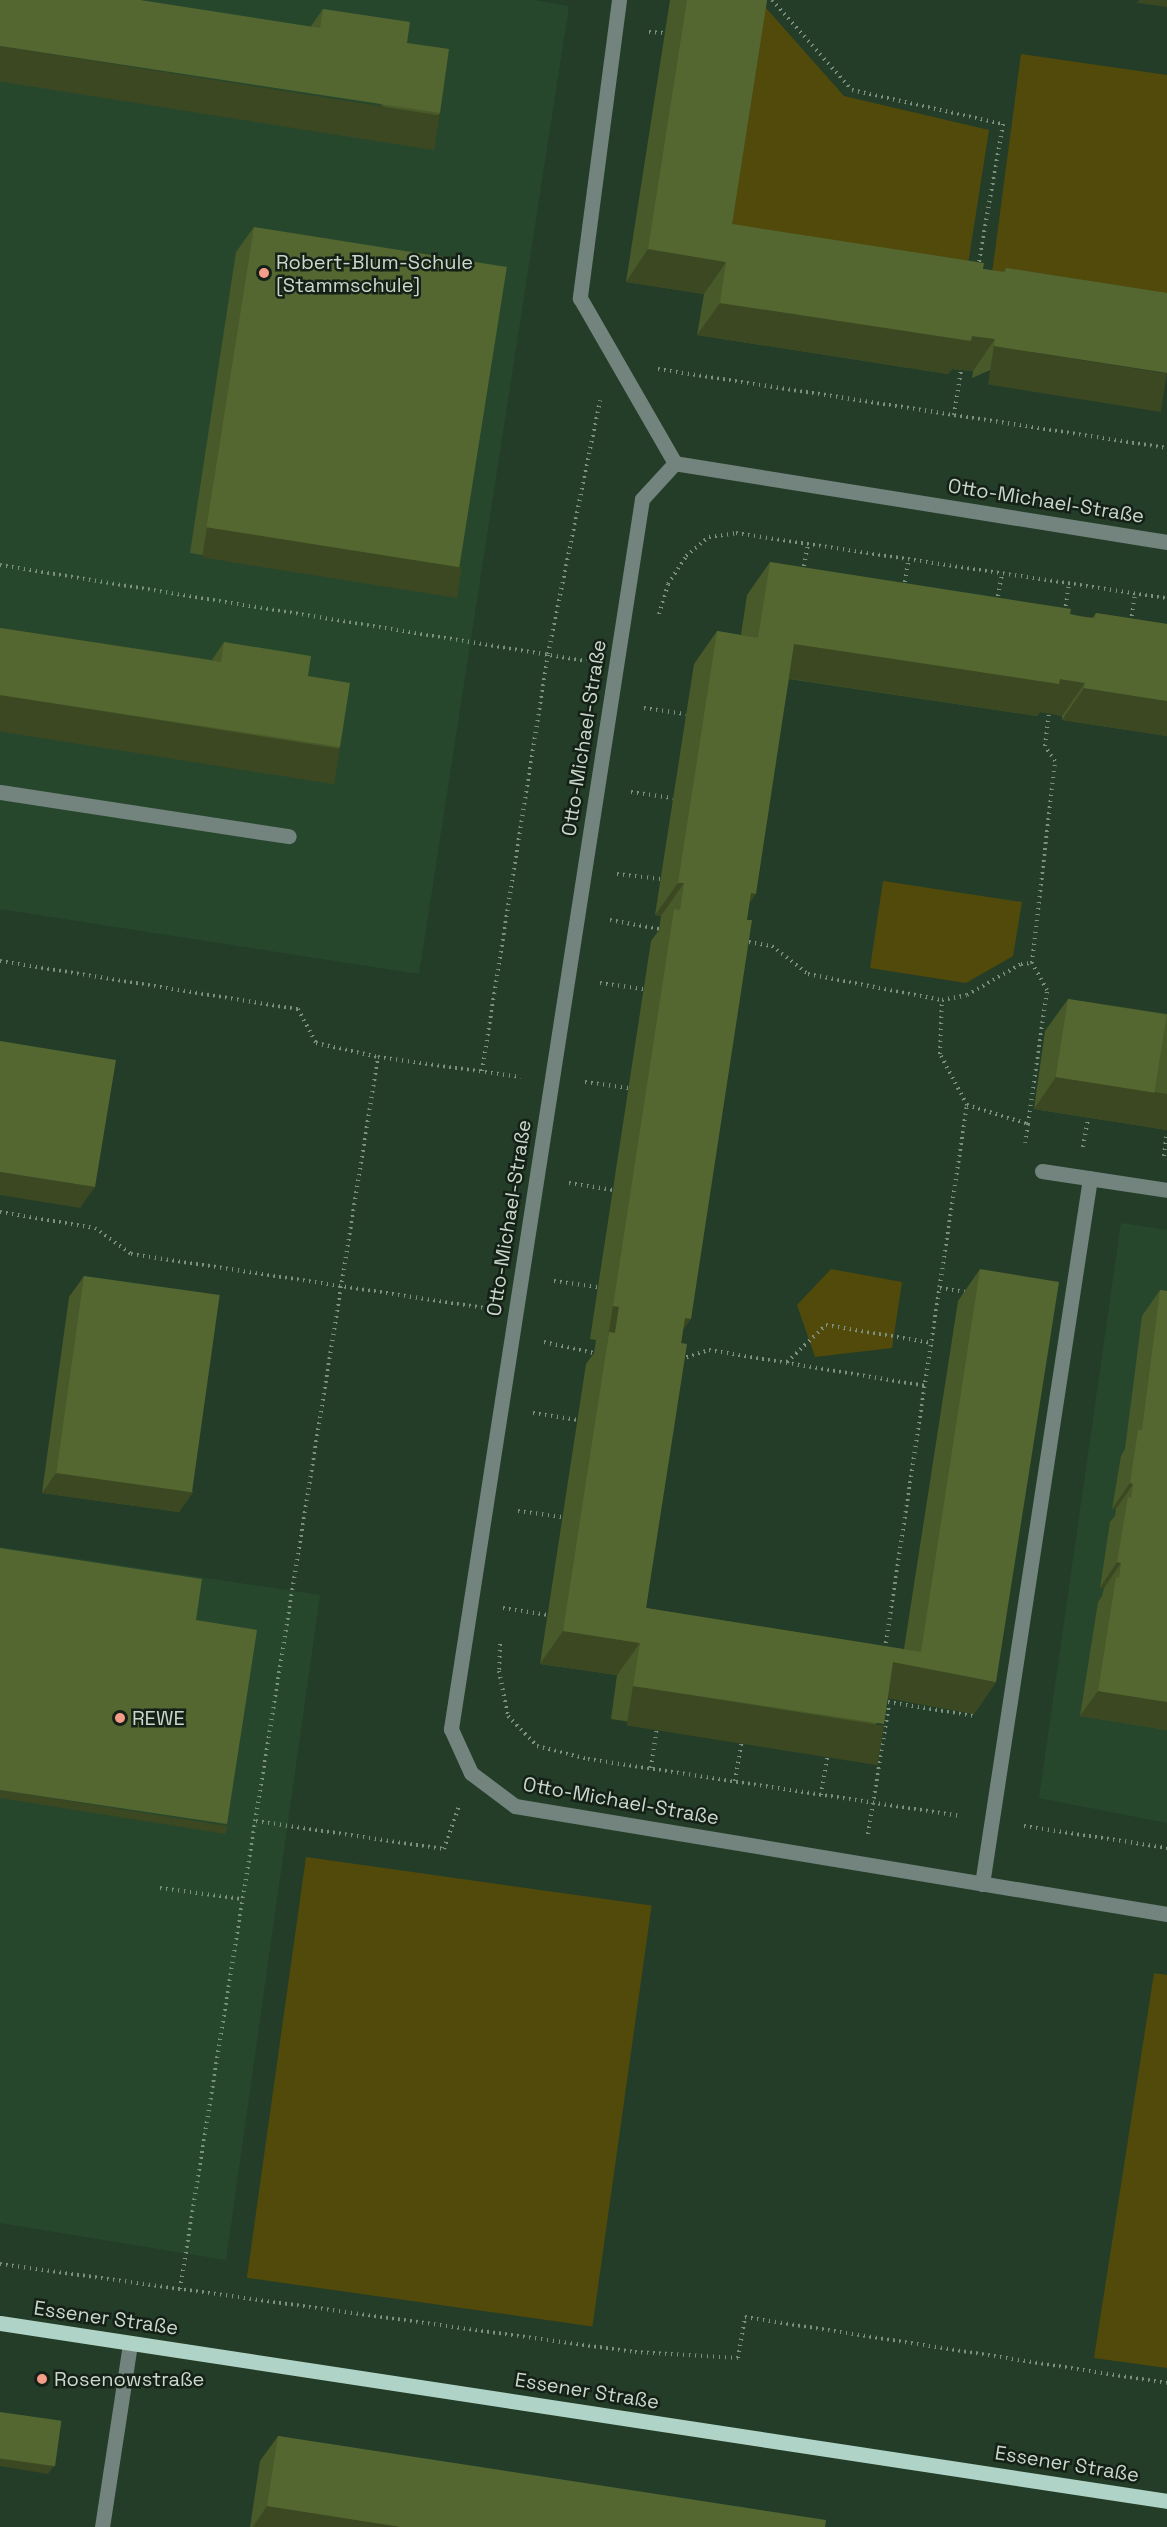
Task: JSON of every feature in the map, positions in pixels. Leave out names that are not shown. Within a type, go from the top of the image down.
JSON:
[{"type":"main road","name":"Essener Straße","points":[[0,2323],[1167,2501]]},
{"type":"street","points":[[619,0],[580,298],[675,463]]},
{"type":"street","name":"Otto-Michael-Straße","points":[[1167,542],[675,463],[642,499],[451,1730],[471,1773],[515,1806],[1167,1914]]},
{"type":"street","points":[[0,792],[289,836]]},
{"type":"street","points":[[1042,1171],[1167,1190]]},
{"type":"street","points":[[982,1884],[1090,1178]]},
{"type":"street","points":[[102,2527],[130,2343]]},
{"type":"path","points":[[772,0],[852,90],[1003,124],[977,270]]},
{"type":"path","points":[[648,32],[664,33]]},
{"type":"path","points":[[482,1071],[548,654],[603,384],[617,363],[1167,448]]},
{"type":"path","points":[[954,415],[961,370]]},
{"type":"path","points":[[657,621],[668,584],[686,556],[709,537],[736,533],[1167,598]]},
{"type":"path","points":[[802,579],[808,543]]},
{"type":"path","points":[[902,598],[909,558]]},
{"type":"path","points":[[0,566],[616,666]]},
{"type":"path","points":[[996,613],[1002,573]]},
{"type":"path","points":[[1065,616],[1069,583]]},
{"type":"path","points":[[1129,633],[1135,593]]},
{"type":"path","points":[[642,718],[645,697]]},
{"type":"path","points":[[1042,1171],[1021,1169],[1047,990],[1032,963],[1055,761],[1045,746],[1051,703]]},
{"type":"path","points":[[644,708],[686,714]]},
{"type":"path","points":[[629,803],[632,781]]},
{"type":"path","points":[[631,792],[673,798]]},
{"type":"path","points":[[615,885],[619,862]]},
{"type":"path","points":[[617,874],[661,879]]},
{"type":"path","points":[[609,931],[612,909]]},
{"type":"path","points":[[610,920],[659,929]]},
{"type":"path","points":[[738,940],[772,946],[808,974],[942,1000],[967,995],[1021,964],[1032,963]]},
{"type":"path","points":[[0,961],[298,1009],[316,1043],[378,1057],[552,1081]]},
{"type":"path","points":[[599,994],[602,973]]},
{"type":"path","points":[[600,983],[644,989]]},
{"type":"path","points":[[885,1651],[967,1105],[940,1054],[942,1000]]},
{"type":"path","points":[[180,2289],[378,1057]]},
{"type":"path","points":[[583,1093],[586,1071]]},
{"type":"path","points":[[585,1082],[629,1088]]},
{"type":"path","points":[[967,1105],[1028,1124]]},
{"type":"path","points":[[567,1194],[570,1172]]},
{"type":"path","points":[[568,1183],[613,1190]]},
{"type":"path","points":[[0,1212],[94,1228],[131,1254],[516,1313]]},
{"type":"path","points":[[551,1291],[555,1270]]},
{"type":"path","points":[[553,1281],[598,1287]]},
{"type":"path","points":[[940,1288],[975,1294]]},
{"type":"path","points":[[787,1363],[826,1325],[932,1343]]},
{"type":"path","points":[[542,1352],[545,1332]]},
{"type":"path","points":[[543,1342],[594,1353]]},
{"type":"path","points":[[674,1361],[709,1350],[926,1386]]},
{"type":"path","points":[[531,1424],[534,1403]]},
{"type":"path","points":[[533,1413],[578,1420]]},
{"type":"path","points":[[516,1522],[520,1500]]},
{"type":"path","points":[[518,1511],[563,1517]]},
{"type":"path","points":[[502,1619],[505,1597]]},
{"type":"path","points":[[503,1608],[548,1615]]},
{"type":"path","points":[[500,1641],[499,1671],[508,1716],[537,1746],[588,1759],[1167,1848]]},
{"type":"path","points":[[863,1864],[889,1704],[884,1697]]},
{"type":"path","points":[[889,1704],[1006,1721]]},
{"type":"path","points":[[651,1768],[657,1726]]},
{"type":"path","points":[[735,1781],[742,1739]]},
{"type":"path","points":[[821,1795],[828,1752]]},
{"type":"path","points":[[256,1821],[444,1849],[471,1773]]},
{"type":"path","points":[[160,1888],[242,1899]]},
{"type":"path","points":[[0,2264],[635,2352],[738,2358],[745,2317],[1167,2384]]},
{"type":"shaded area","name":"Robert-Blum-Schule [Stammschule]","points":[[0,0],[534,0],[569,6],[419,974],[0,909]]},
{"type":"shaded area","points":[[759,0],[844,96],[989,130],[966,277],[712,239]]},
{"type":"shaded area","points":[[1021,54],[1167,75],[1167,307],[991,281]]},
{"type":"shaded area","points":[[883,881],[1022,902],[1013,956],[966,983],[870,968]]},
{"type":"shaded area","points":[[1121,1223],[1167,1230],[1167,1823],[1039,1798]]},
{"type":"shaded area","points":[[831,1269],[902,1282],[892,1348],[815,1357],[797,1305]]},
{"type":"shaded area","points":[[0,1547],[320,1595],[226,2260],[0,2223]]},
{"type":"shaded area","points":[[306,1857],[652,1906],[592,2326],[247,2278]]},
{"type":"shaded area","points":[[1154,1973],[1167,1975],[1167,2368],[1094,2358]]},
{"type":"building","points":[[0,0],[140,0],[320,28],[323,9],[410,22],[407,43],[449,49],[440,113],[0,46]]},
{"type":"building","points":[[687,0],[767,0],[732,224],[984,263],[983,269],[1005,272],[1006,268],[1167,293],[1167,373],[994,346],[995,339],[972,336],[971,341],[720,303],[726,262],[648,249]]},
{"type":"building","points":[[254,227],[507,267],[459,567],[206,527]]},
{"type":"building","points":[[770,562],[1071,609],[1070,614],[1082,617],[1095,618],[1096,613],[1167,624],[1167,701],[1084,688],[1085,683],[1060,679],[1059,684],[794,644],[756,894],[751,893],[747,920],[752,920],[691,1319],[685,1318],[681,1343],[687,1344],[646,1608],[921,1652],[980,1269],[1059,1282],[996,1682],[893,1662],[884,1724],[633,1686],[640,1643],[563,1631],[609,1332],[615,1333],[619,1307],[613,1306],[674,909],[680,910],[684,883],[678,883],[717,631],[758,638]]},
{"type":"building","points":[[0,628],[221,662],[224,642],[311,656],[308,676],[350,683],[340,747],[0,695]]},
{"type":"building","points":[[1068,999],[1167,1015],[1154,1093],[1056,1077]]},
{"type":"building","points":[[0,1041],[116,1060],[95,1187],[0,1172]]},
{"type":"building","points":[[84,1276],[220,1295],[192,1492],[56,1473]]},
{"type":"building","points":[[1160,1290],[1167,1291],[1167,1702],[1098,1691],[1116,1577],[1119,1578],[1121,1563],[1117,1562],[1128,1497],[1131,1498],[1133,1484],[1130,1483],[1138,1430],[1142,1430]]},
{"type":"building","name":"REWE","points":[[0,1548],[202,1579],[196,1620],[257,1630],[227,1824],[0,1790]]},
{"type":"building","points":[[0,2412],[61,2421],[55,2466],[0,2458]]},
{"type":"building","points":[[278,2436],[826,2520],[825,2527],[401,2527],[267,2506]]},
{"type":"place","name":"Robert-Blum-Schule [Stammschule]","points":[[264,273]]},
{"type":"place","name":"REWE","points":[[120,1718]]},
{"type":"place","name":"Rosenowstraße","points":[[42,2379]]}]
